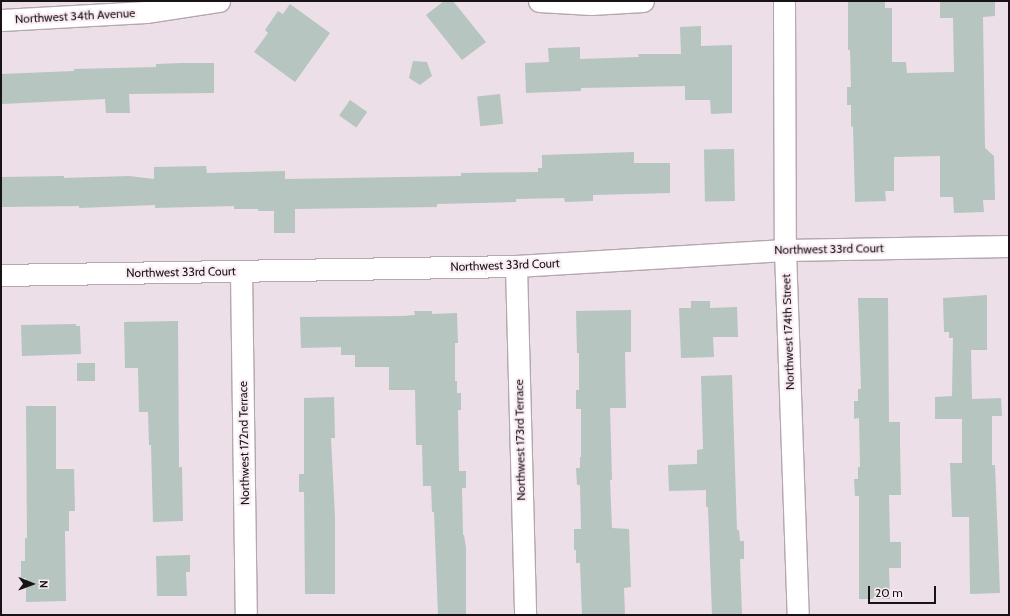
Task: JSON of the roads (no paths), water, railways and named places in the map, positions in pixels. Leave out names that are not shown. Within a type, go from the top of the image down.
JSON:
[{"type":"street","name":"Northwest 34th Avenue","points":[[1,20],[146,12],[219,1]]},
{"type":"street","points":[[538,1],[590,4],[643,1]]},
{"type":"street","name":"Northwest 174th Street","points":[[784,1],[785,250],[798,615]]},
{"type":"street","name":"Northwest 33rd Court","points":[[1,275],[516,266],[785,250],[1009,246]]},
{"type":"street","name":"Northwest 173rd Terrace","points":[[516,266],[525,615]]},
{"type":"street","name":"Northwest 172nd Terrace","points":[[241,271],[246,615]]}]
